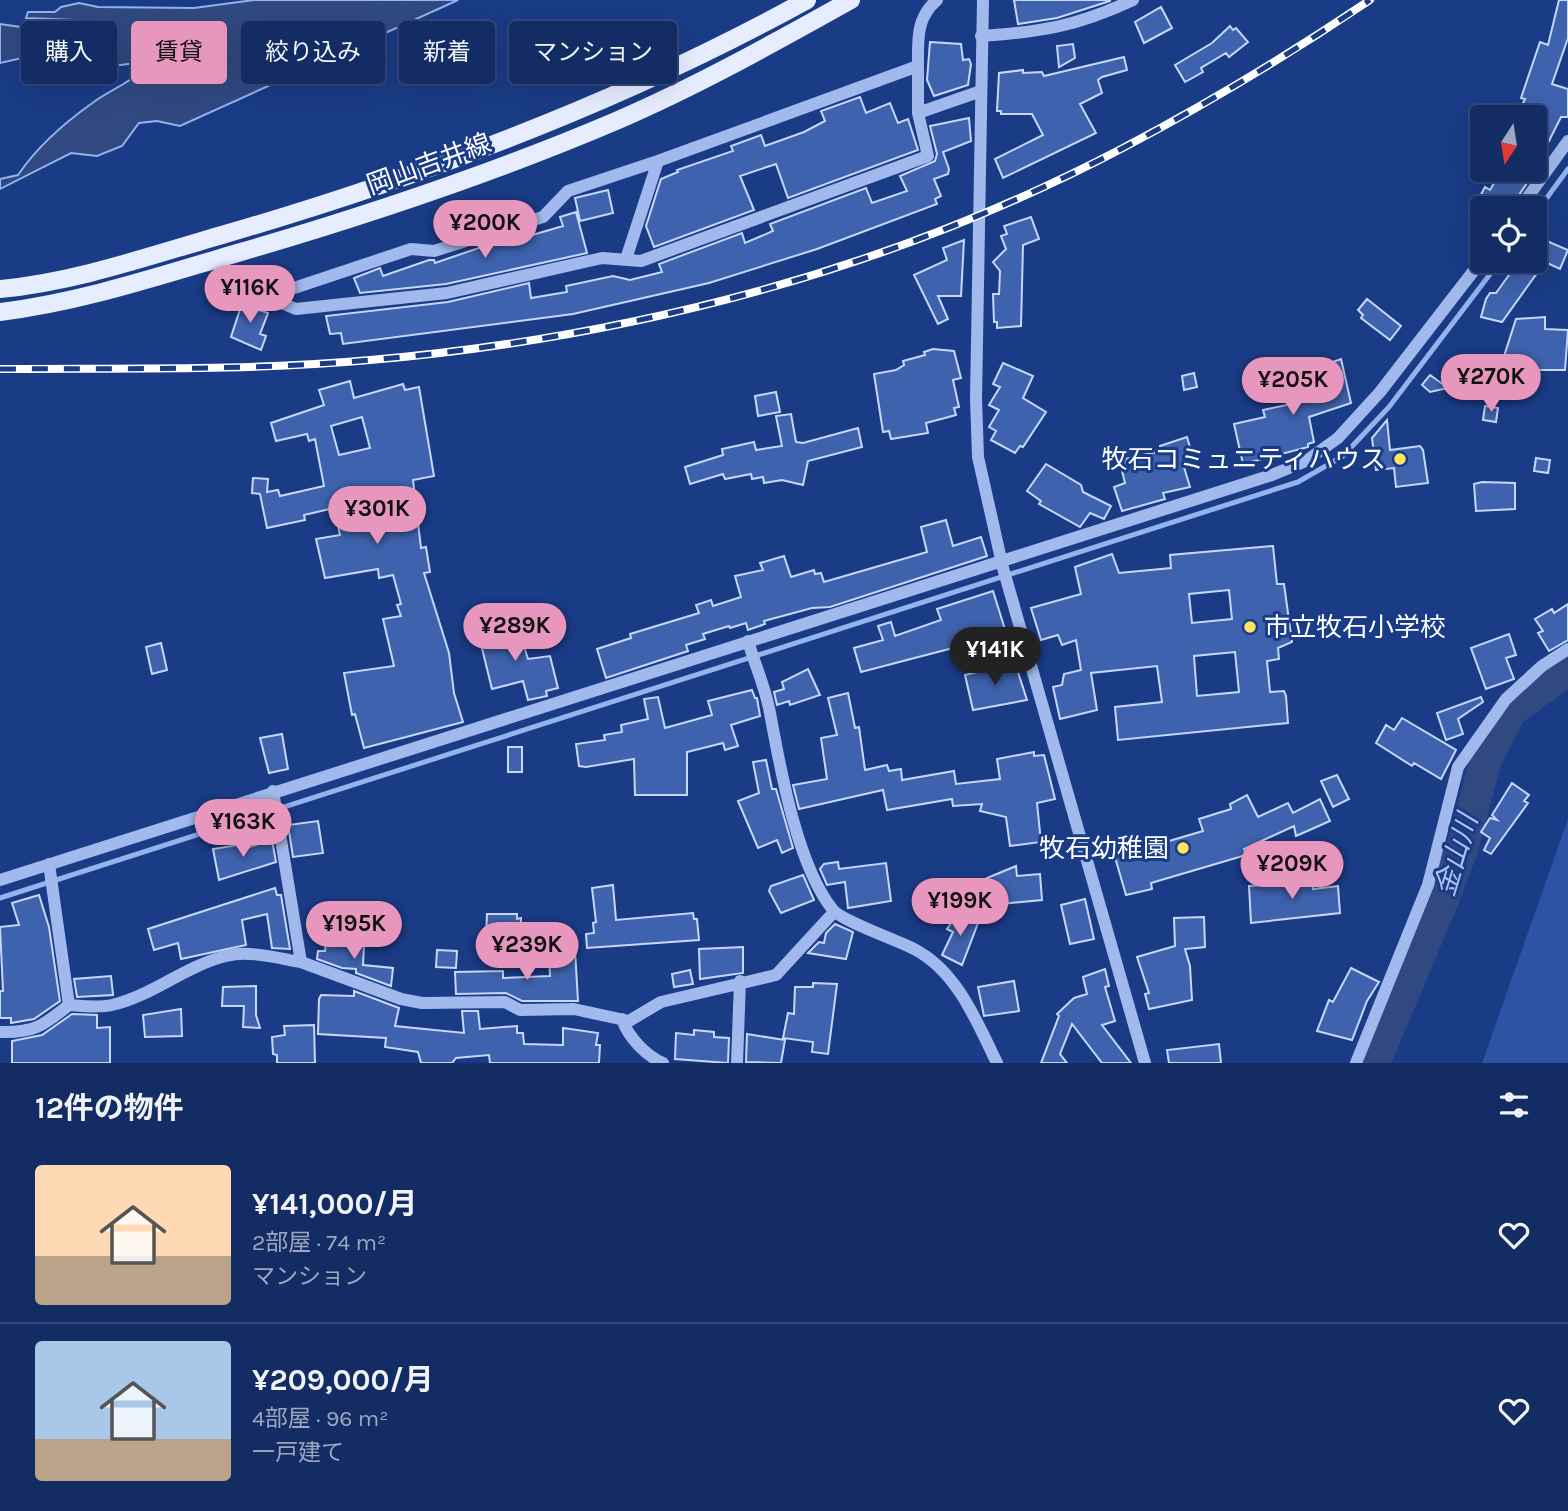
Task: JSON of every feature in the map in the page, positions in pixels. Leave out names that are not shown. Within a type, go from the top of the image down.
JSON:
[{"type":"main road","name":"岡山吉井線","points":[[0,289],[109,267],[328,204],[439,166],[629,89],[738,38],[807,0]]},
{"type":"main road","name":"岡山吉井線","points":[[0,312],[28,309],[130,285],[438,190],[617,120],[720,72],[851,0]]},
{"type":"street","points":[[918,65],[658,162],[568,191],[544,217],[434,251],[411,250],[267,297],[296,309],[309,308],[447,293],[602,258],[641,261],[928,156],[918,113],[919,27],[924,11],[937,0]]},
{"type":"street","points":[[983,0],[976,433],[1004,573],[1145,1063]]},
{"type":"street","points":[[981,36],[1044,32],[1101,15],[1133,0]]},
{"type":"street","points":[[918,113],[981,90]]},
{"type":"street","points":[[1529,196],[1568,141]]},
{"type":"street","points":[[626,259],[658,162]]},
{"type":"street","points":[[0,880],[51,875],[1004,573],[1167,506],[1272,475],[1306,461],[1338,438],[1380,392],[1472,273]]},
{"type":"street","points":[[1356,1063],[1428,885],[1458,767],[1506,699],[1542,666],[1568,649]]},
{"type":"street","points":[[751,652],[770,712],[772,734],[789,808],[816,881],[834,912],[917,950],[950,977],[997,1063]]},
{"type":"street","points":[[275,804],[300,961]]},
{"type":"street","points":[[51,875],[69,1005]]},
{"type":"street","points":[[0,1032],[25,1033],[45,1025],[69,1005],[114,1005],[145,992],[183,970],[228,955],[260,955],[300,961],[401,999],[422,1003],[505,1002],[520,1010],[574,1009],[629,1021],[661,1002],[740,981],[776,975],[834,912]]},
{"type":"street","points":[[737,1063],[740,981]]},
{"type":"street","points":[[622,1019],[626,1032],[656,1060],[663,1063]]},
{"type":"shaded area","points":[[254,0],[458,0],[412,21],[399,21],[399,27],[385,33],[385,21],[241,21],[241,84],[273,84],[180,126],[157,121],[139,123],[122,146],[97,156],[71,153],[0,189],[0,179],[18,175],[51,136],[70,120],[131,80],[131,84],[227,84],[227,21],[131,21],[131,64],[117,65],[117,21],[26,18],[28,12],[55,12],[61,7],[79,3],[98,7],[194,8]]},
{"type":"shaded area","points":[[0,24],[21,27],[21,58],[0,63]]},
{"type":"shaded area","points":[[1568,819],[1568,1063],[1482,1063]]},
{"type":"building","points":[[1014,0],[1110,1],[1057,18],[1018,24]]},
{"type":"building","points":[[1559,0],[1568,0],[1568,38],[1552,84],[1568,89],[1568,117],[1561,117],[1547,145],[1547,105],[1522,105],[1525,99],[1521,98],[1540,42],[1548,45]]},
{"type":"building","points":[[1161,7],[1172,28],[1144,43],[1135,22]]},
{"type":"building","points":[[1230,26],[1233,30],[1236,28],[1248,42],[1229,57],[1226,53],[1201,68],[1203,72],[1185,82],[1175,65],[1212,43]]},
{"type":"building","points":[[930,42],[961,44],[963,60],[969,59],[971,64],[968,85],[934,96],[927,80]]},
{"type":"building","points":[[1073,44],[1075,58],[1059,67],[1057,46]]},
{"type":"building","points":[[1124,57],[1127,70],[1102,77],[1098,80],[1102,93],[1080,104],[1096,133],[1003,178],[995,159],[1043,135],[1032,114],[1001,114],[1001,111],[997,111],[999,73],[1023,70],[1023,73],[1042,72],[1044,76]]},
{"type":"building","points":[[860,97],[866,113],[890,103],[898,123],[908,119],[918,150],[788,198],[776,164],[740,176],[754,210],[654,247],[646,226],[661,179],[678,172],[677,170],[733,151],[731,146],[761,135],[765,146],[804,132],[825,121],[821,111]]},
{"type":"building","points":[[969,118],[971,141],[943,152],[949,169],[948,174],[934,179],[941,196],[935,199],[937,204],[817,249],[709,283],[573,314],[343,344],[341,333],[330,334],[326,316],[448,302],[529,283],[531,298],[567,292],[566,286],[613,276],[630,280],[662,272],[659,264],[742,233],[745,243],[773,231],[770,224],[866,188],[872,203],[907,191],[900,176],[935,161],[937,154],[930,126]]},
{"type":"building","points":[[1495,182],[1528,182],[1518,196],[1480,196],[1485,187],[1490,190]]},
{"type":"building","points":[[608,190],[613,213],[580,221],[575,198]]},
{"type":"building","points":[[576,212],[587,253],[446,284],[360,293],[354,278],[380,268],[383,276],[429,260],[434,260],[435,263],[528,231],[529,236],[563,226],[560,217]]},
{"type":"building","points":[[1031,217],[1039,239],[1023,245],[1021,326],[997,328],[997,322],[994,322],[993,294],[999,294],[1000,271],[993,262],[1006,249],[1001,236],[1007,234],[1004,226]]},
{"type":"building","points":[[964,240],[961,296],[938,296],[948,319],[938,324],[914,275],[947,260],[943,248]]},
{"type":"building","points":[[1547,241],[1568,250],[1560,269],[1547,263]]},
{"type":"building","points":[[1510,273],[1537,273],[1502,322],[1481,317],[1486,299],[1490,293],[1496,293]]},
{"type":"building","points":[[244,297],[259,303],[256,309],[268,313],[260,334],[266,336],[261,350],[231,337]]},
{"type":"building","points":[[1367,299],[1401,326],[1390,340],[1361,318],[1363,315],[1358,310]]},
{"type":"building","points":[[1545,317],[1545,329],[1568,330],[1565,370],[1540,370],[1510,377],[1505,353],[1516,319]]},
{"type":"building","points":[[933,349],[954,351],[961,378],[953,380],[959,407],[954,408],[956,415],[926,423],[928,433],[891,439],[889,431],[883,432],[874,374],[896,370],[904,365],[903,361],[925,355],[924,352]]},
{"type":"building","points":[[1341,359],[1351,403],[1309,417],[1314,442],[1308,444],[1308,447],[1243,464],[1234,424],[1265,417],[1263,410],[1310,400],[1304,383],[1314,380],[1310,370]]},
{"type":"building","points":[[1003,363],[1033,376],[1023,398],[1046,412],[1023,447],[1020,446],[1015,453],[991,440],[996,431],[989,427],[999,410],[989,405],[1000,387],[993,384]]},
{"type":"building","points":[[1194,373],[1197,387],[1184,390],[1182,376]]},
{"type":"building","points":[[1430,375],[1448,388],[1430,392],[1422,385]]},
{"type":"building","points":[[350,381],[354,398],[403,384],[405,390],[419,387],[434,476],[413,480],[421,548],[426,547],[430,572],[424,573],[449,653],[454,693],[463,722],[364,748],[355,714],[352,715],[344,673],[394,666],[383,619],[401,616],[397,605],[401,604],[393,575],[379,578],[378,569],[325,578],[316,539],[340,535],[334,508],[304,515],[305,520],[267,528],[260,494],[252,493],[253,478],[268,479],[267,492],[278,490],[280,496],[324,486],[315,439],[309,441],[307,434],[276,441],[271,423],[324,405],[319,390]],"holes":[[[362,417],[370,448],[339,455],[331,426]]]},
{"type":"building","points":[[776,392],[780,412],[758,416],[755,396]]},
{"type":"building","points":[[1485,406],[1498,408],[1496,422],[1483,420]]},
{"type":"building","points":[[791,414],[796,442],[803,443],[858,428],[862,447],[808,461],[803,485],[782,480],[764,483],[763,477],[752,479],[751,474],[725,479],[723,474],[690,484],[685,467],[723,455],[722,449],[754,442],[756,450],[782,446],[776,416]]},
{"type":"building","name":"牧石コミュニティハウス","points":[[1387,420],[1390,450],[1420,446],[1428,483],[1396,487],[1394,468],[1376,470],[1372,438]]},
{"type":"building","points":[[1187,437],[1195,464],[1184,467],[1190,487],[1163,493],[1165,499],[1122,511],[1114,487],[1125,483],[1121,467],[1126,466],[1125,459],[1161,451],[1160,446]]},
{"type":"building","points":[[1536,458],[1550,460],[1548,473],[1534,471]]},
{"type":"building","points":[[1046,464],[1081,485],[1083,492],[1111,506],[1104,519],[1090,513],[1080,527],[1039,504],[1041,501],[1027,491]]},
{"type":"building","points":[[1515,483],[1515,509],[1476,511],[1474,484]]},
{"type":"building","points":[[946,520],[953,546],[981,537],[987,556],[830,607],[812,608],[764,621],[765,624],[748,630],[746,623],[703,634],[705,639],[686,645],[688,651],[606,678],[597,649],[631,638],[630,634],[699,613],[696,605],[711,600],[713,606],[741,597],[735,576],[763,570],[760,563],[784,556],[791,577],[814,570],[815,574],[821,573],[824,582],[927,552],[921,527]]},
{"type":"building","points":[[1273,546],[1277,584],[1284,584],[1292,642],[1278,648],[1279,659],[1267,661],[1270,692],[1284,691],[1288,723],[1118,740],[1115,707],[1162,702],[1157,666],[1091,673],[1097,710],[1060,719],[1053,687],[1062,685],[1064,674],[1081,670],[1076,640],[1062,645],[1058,635],[1041,640],[1031,608],[1081,594],[1075,567],[1112,554],[1119,573],[1171,568],[1170,555]],"holes":[[[1229,590],[1232,619],[1192,623],[1189,594]],[[1235,652],[1239,692],[1197,696],[1194,656]]]},
{"type":"building","points":[[993,591],[1008,639],[956,656],[953,648],[861,672],[854,648],[883,640],[878,626],[891,622],[895,636],[941,620],[937,609]]},
{"type":"building","points":[[1568,604],[1568,640],[1549,651],[1538,633],[1543,631],[1535,619],[1552,609],[1554,613]]},
{"type":"building","points":[[504,625],[505,629],[514,627],[518,641],[522,640],[528,659],[550,656],[558,688],[546,691],[547,696],[528,700],[523,681],[492,689],[478,632]]},
{"type":"building","points":[[1509,634],[1516,655],[1506,658],[1514,679],[1486,689],[1471,648]]},
{"type":"building","points":[[161,643],[167,670],[152,674],[146,647]]},
{"type":"building","points":[[1015,663],[1027,700],[973,710],[965,675]]},
{"type":"building","points":[[808,669],[820,695],[790,705],[789,701],[777,705],[774,692],[784,689],[782,682]]},
{"type":"building","points":[[752,690],[757,698],[760,716],[731,725],[738,746],[725,750],[723,743],[687,752],[687,795],[635,795],[634,759],[579,766],[576,744],[605,740],[604,735],[622,732],[621,725],[648,719],[644,699],[658,697],[665,728],[712,715],[708,701]]},
{"type":"building","points":[[848,693],[855,728],[859,727],[865,770],[887,765],[889,771],[901,769],[902,780],[954,771],[956,784],[1000,779],[997,759],[1034,752],[1034,756],[1044,755],[1055,799],[1037,803],[1041,842],[1010,846],[1006,817],[980,811],[982,804],[953,806],[952,799],[887,810],[883,790],[799,809],[793,785],[827,779],[821,738],[837,735],[828,698]]},
{"type":"building","points":[[1481,697],[1483,702],[1458,719],[1463,734],[1446,740],[1437,713]]},
{"type":"building","points":[[1402,718],[1456,750],[1441,779],[1414,763],[1412,766],[1376,743],[1386,725],[1394,730]]},
{"type":"building","points":[[282,734],[288,769],[269,773],[260,738]]},
{"type":"building","points":[[508,747],[522,747],[522,772],[508,772]]},
{"type":"building","points":[[766,760],[772,789],[776,789],[793,848],[782,853],[777,840],[758,848],[738,801],[759,793],[753,762]]},
{"type":"building","points":[[1337,775],[1349,799],[1333,807],[1321,781]]},
{"type":"building","points":[[1512,783],[1529,795],[1524,801],[1528,803],[1491,854],[1484,850],[1490,838],[1481,832],[1490,818],[1497,820],[1492,815]]},
{"type":"building","points":[[1247,795],[1258,817],[1288,803],[1293,813],[1320,799],[1330,821],[1296,836],[1294,826],[1244,849],[1246,855],[1151,883],[1152,889],[1126,895],[1112,847],[1132,841],[1135,851],[1203,831],[1199,819],[1231,809],[1230,804]]},
{"type":"building","points":[[318,821],[323,853],[293,857],[288,825]]},
{"type":"building","points":[[272,840],[276,862],[219,880],[213,849],[244,844],[246,848]]},
{"type":"building","points":[[838,862],[839,869],[886,863],[891,901],[848,908],[845,882],[827,885],[820,869],[824,864]]},
{"type":"building","points":[[1016,866],[1017,876],[1040,874],[1042,900],[990,905],[978,923],[963,888]]},
{"type":"building","points":[[803,875],[814,900],[781,913],[769,891],[771,886]]},
{"type":"building","points":[[1313,881],[1313,889],[1338,886],[1340,913],[1251,923],[1249,886]]},
{"type":"building","points":[[613,885],[616,920],[693,913],[694,919],[697,919],[699,940],[587,948],[586,934],[594,933],[593,923],[596,922],[592,888]]},
{"type":"building","points":[[275,888],[277,895],[281,895],[290,949],[272,948],[267,914],[242,920],[246,945],[181,959],[178,943],[154,950],[148,929]]},
{"type":"building","points":[[39,895],[49,927],[60,1001],[34,1019],[11,1023],[11,1018],[0,1018],[0,991],[3,991],[0,927],[19,925],[12,903]]},
{"type":"building","points":[[1085,899],[1094,939],[1070,944],[1061,905]]},
{"type":"building","points":[[958,913],[978,923],[962,965],[942,955],[953,932],[947,929]]},
{"type":"building","points":[[487,914],[517,914],[517,919],[521,918],[520,951],[504,951],[504,944],[490,943],[490,938],[486,937]]},
{"type":"building","points":[[1204,917],[1205,947],[1185,949],[1190,966],[1192,1000],[1149,1009],[1145,994],[1149,993],[1137,957],[1175,946],[1174,918]]},
{"type":"building","points":[[835,924],[853,932],[846,959],[808,953],[819,942],[824,943],[826,933]]},
{"type":"building","points":[[326,942],[364,945],[363,965],[393,968],[391,986],[356,973],[356,969],[342,968],[317,959],[318,951],[325,951]]},
{"type":"building","points":[[743,947],[743,973],[700,979],[699,949]]},
{"type":"building","points":[[437,950],[457,951],[456,968],[436,967]]},
{"type":"building","points":[[575,950],[578,1001],[522,1001],[506,993],[456,994],[455,972],[503,971],[503,978],[550,976],[549,951]]},
{"type":"building","points":[[1351,968],[1379,982],[1367,1001],[1352,1040],[1317,1031],[1329,1000],[1333,1002]]},
{"type":"building","points":[[1105,969],[1109,986],[1105,987],[1115,1021],[1102,1025],[1131,1063],[1102,1063],[1072,1024],[1060,1054],[1067,1063],[1041,1063],[1059,1016],[1057,1014],[1074,998],[1087,994],[1083,977]]},
{"type":"building","points":[[690,970],[693,984],[674,987],[672,974]]},
{"type":"building","points":[[111,976],[113,995],[77,997],[74,979]]},
{"type":"building","points":[[1014,981],[1019,1011],[984,1016],[978,987]]},
{"type":"building","points":[[813,983],[837,984],[828,1054],[812,1052],[813,1042],[783,1038],[788,1013],[794,1014],[795,987],[813,987]]},
{"type":"building","points":[[256,986],[256,1015],[260,1028],[243,1027],[244,1006],[222,1006],[223,987]]},
{"type":"building","points":[[354,991],[399,1008],[395,1026],[464,1033],[462,1011],[478,1011],[480,1029],[517,1026],[517,1033],[523,1033],[524,1044],[563,1045],[563,1028],[598,1033],[596,1045],[600,1045],[599,1063],[490,1063],[489,1055],[456,1058],[452,1063],[421,1063],[418,1052],[385,1047],[386,1038],[318,1034],[321,995],[354,996]]},
{"type":"building","points":[[181,1009],[182,1036],[145,1037],[143,1015]]},
{"type":"building","points":[[72,1014],[97,1015],[97,1028],[110,1027],[110,1063],[12,1063],[12,1041],[42,1035]]},
{"type":"building","points":[[314,1025],[315,1063],[277,1063],[277,1055],[273,1054],[272,1037],[285,1035],[284,1026]]},
{"type":"building","points":[[694,1030],[714,1032],[714,1037],[729,1038],[728,1063],[675,1059],[676,1033],[694,1035]]},
{"type":"building","points":[[747,1034],[785,1040],[781,1063],[746,1062]]},
{"type":"building","points":[[1219,1044],[1221,1063],[1169,1063],[1167,1050]]},
{"type":"waterway","points":[[1547,198],[1568,169]]},
{"type":"waterway","points":[[0,898],[1298,482],[1343,456],[1389,407],[1491,273]]},
{"type":"waterway","name":"金山川","points":[[1374,1063],[1462,849],[1486,759],[1511,711],[1568,670]]},
{"type":"railway","points":[[0,369],[232,367],[370,360],[467,350],[564,335],[756,292],[943,230],[1033,192],[1185,114],[1279,59],[1370,0]]},
{"type":"place","name":"牧石コミュニティハウス","points":[[1400,459]]},
{"type":"place","name":"市立牧石小学校","points":[[1250,627]]},
{"type":"place","name":"牧石幼稚園","points":[[1183,848]]}]
